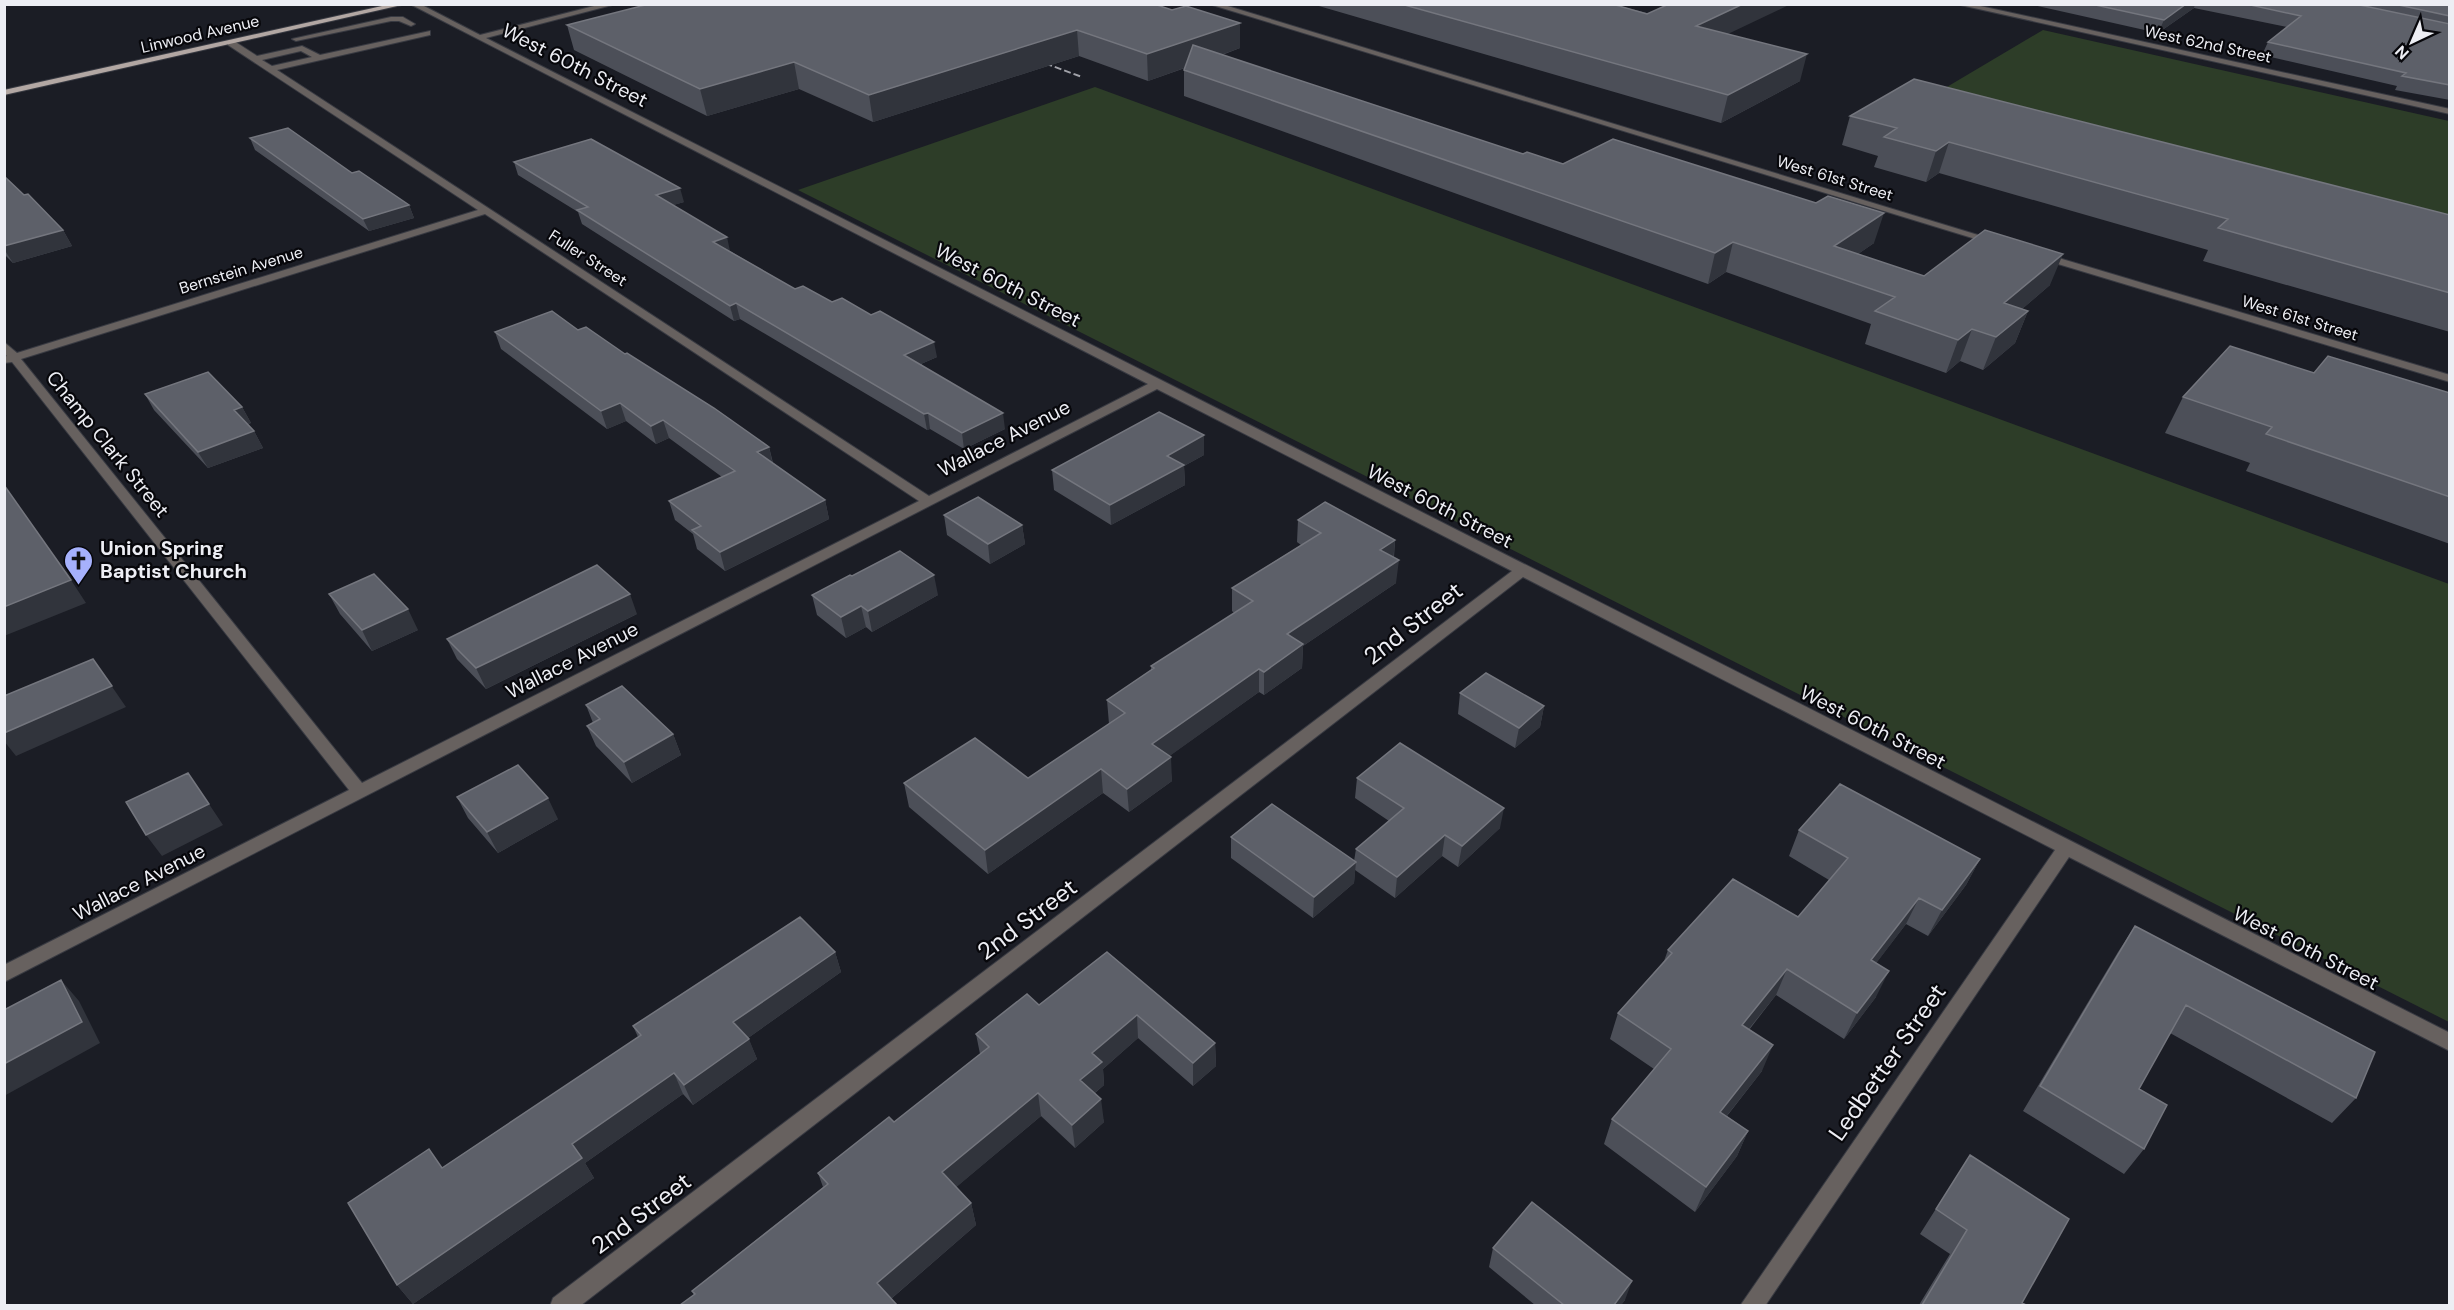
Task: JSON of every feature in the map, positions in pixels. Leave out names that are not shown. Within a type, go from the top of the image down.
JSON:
[{"type":"main road","name":"Linwood Avenue","points":[[4,93],[403,4]]},
{"type":"street","name":"West 60th Street","points":[[413,4],[441,25],[479,38],[2450,1043]]},
{"type":"street","points":[[479,38],[613,4]]},
{"type":"street","name":"West 61st Street","points":[[1212,4],[2003,244]]},
{"type":"street","name":"West 62nd Street","points":[[1959,4],[2450,112]]},
{"type":"street","points":[[296,39],[391,19],[400,19],[427,33]]},
{"type":"street","points":[[411,24],[420,22]]},
{"type":"street","points":[[271,69],[427,33],[441,25]]},
{"type":"street","points":[[290,30],[302,48],[319,58]]},
{"type":"street","name":"Fuller Street","points":[[231,43],[927,500]]},
{"type":"street","points":[[256,59],[302,48]]},
{"type":"street","name":"Bernstein Avenue","points":[[9,359],[488,210]]},
{"type":"street","name":"West 61st Street","points":[[2037,254],[2450,379]]},
{"type":"street","name":"Champ Clark Street","points":[[4,345],[9,359],[361,793]]},
{"type":"street","name":"Wallace Avenue","points":[[4,974],[361,793],[927,500],[1158,384]]},
{"type":"street","name":"2nd Street","points":[[561,1305],[1523,570]]},
{"type":"street","name":"Ledbetter Street","points":[[1751,1305],[2066,847]]},
{"type":"green space","points":[[2043,30],[2449,121],[2449,227],[1935,94]]},
{"type":"green space","points":[[1095,87],[2449,584],[2449,1022],[798,190]]},
{"type":"building","points":[[649,4],[1154,4],[1172,10],[1186,6],[1240,23],[1147,54],[1077,30],[869,95],[794,62],[700,89],[567,25]]},
{"type":"building","points":[[1401,4],[1612,4],[1647,14],[1669,4],[1743,4],[1696,26],[1807,54],[1728,95]]},
{"type":"building","points":[[2091,4],[2186,4],[2164,20]]},
{"type":"building","points":[[2246,4],[2355,4],[2450,24],[2450,85],[2402,76],[2406,73],[2268,42],[2301,16]]},
{"type":"building","points":[[2394,4],[2450,4],[2450,16]]},
{"type":"building","points":[[1193,45],[1523,154],[1527,152],[1563,164],[1613,139],[1816,203],[1828,196],[1884,213],[1834,246],[1924,276],[1985,230],[2063,254],[2004,303],[2028,311],[1996,337],[1972,329],[1958,340],[1875,311],[1895,297],[1733,242],[1715,253],[1184,70]]},
{"type":"building","points":[[1914,79],[2450,215],[2450,293],[2218,228],[2228,219],[1949,142],[1936,151],[1884,137],[1897,128],[1850,116]]},
{"type":"building","points":[[288,128],[352,173],[359,171],[409,205],[363,219],[250,138]]},
{"type":"building","points":[[591,139],[680,188],[656,195],[727,237],[713,242],[795,289],[803,286],[832,302],[842,298],[871,315],[880,311],[934,342],[904,355],[1003,413],[962,433],[928,413],[924,414],[736,303],[730,306],[577,210],[588,207],[514,162]]},
{"type":"building","points":[[4,176],[24,195],[28,194],[63,230],[4,246]]},
{"type":"building","points":[[552,311],[578,330],[586,327],[625,354],[627,353],[714,408],[769,447],[757,452],[825,500],[720,552],[692,530],[701,526],[669,501],[735,471],[663,420],[651,426],[620,403],[601,411],[495,332]]},
{"type":"building","points":[[2230,346],[2314,373],[2328,356],[2450,393],[2450,497],[2266,434],[2272,427],[2183,397]]},
{"type":"building","points":[[208,372],[242,407],[234,410],[254,431],[198,452],[145,394]]},
{"type":"building","points":[[1159,412],[1204,435],[1167,456],[1184,465],[1110,505],[1052,470]]},
{"type":"building","points":[[4,485],[71,580],[4,607]]},
{"type":"building","points":[[978,497],[1022,525],[988,544],[944,515]]},
{"type":"building","points":[[1325,502],[1395,540],[1380,550],[1399,560],[1287,634],[1303,644],[1264,672],[1259,669],[1152,744],[1171,757],[1127,789],[1101,769],[985,850],[904,783],[975,738],[1028,778],[1125,713],[1107,700],[1154,668],[1151,666],[1253,601],[1232,588],[1321,533],[1298,520]]},
{"type":"building","points":[[900,551],[934,575],[868,611],[861,606],[841,617],[812,595],[852,576]]},
{"type":"building","points":[[597,565],[630,594],[476,668],[447,639]]},
{"type":"building","points":[[374,574],[408,609],[362,630],[329,594]]},
{"type":"building","points":[[93,659],[112,686],[4,733],[4,696]]},
{"type":"building","points":[[1486,673],[1544,706],[1519,728],[1460,693]]},
{"type":"building","points":[[622,686],[673,734],[624,762],[587,726],[600,719],[586,705]]},
{"type":"building","points":[[1400,743],[1504,808],[1462,846],[1445,835],[1397,877],[1356,849],[1404,808],[1357,778]]},
{"type":"building","points":[[518,765],[548,798],[487,832],[457,797]]},
{"type":"building","points":[[188,773],[209,804],[146,835],[126,802]]},
{"type":"building","points":[[1840,784],[1980,859],[1942,910],[1919,898],[1871,960],[1889,971],[1857,1013],[1787,969],[1742,1025],[1773,1045],[1720,1112],[1748,1131],[1706,1187],[1612,1119],[1671,1049],[1618,1013],[1672,953],[1668,950],[1733,879],[1798,917],[1848,858],[1799,830]]},
{"type":"building","points":[[1272,804],[1356,862],[1314,897],[1231,837]]},
{"type":"building","points":[[800,917],[835,952],[733,1022],[749,1039],[684,1085],[674,1073],[572,1144],[582,1158],[397,1285],[348,1203],[429,1149],[442,1168],[641,1035],[633,1026]]},
{"type":"building","points":[[2135,926],[2375,1052],[2356,1098],[2186,1005],[2139,1089],[2167,1105],[2144,1149],[2040,1086]]},
{"type":"building","points":[[1107,952],[1215,1043],[1193,1063],[1137,1015],[1092,1053],[1102,1062],[1080,1080],[1101,1099],[1072,1125],[1038,1093],[942,1172],[971,1203],[877,1283],[897,1305],[680,1305],[695,1294],[692,1291],[828,1184],[818,1173],[889,1117],[894,1122],[989,1047],[976,1034],[1027,994],[1039,1005]]},
{"type":"building","points":[[61,980],[82,1022],[4,1064],[4,1010]]},
{"type":"building","points":[[1970,1155],[2069,1219],[2022,1303],[2026,1305],[1922,1305],[1967,1230],[1936,1209]]},
{"type":"building","points":[[1532,1202],[1632,1281],[1614,1305],[1564,1305],[1493,1248]]},
{"type":"railway","points":[[1036,60],[1082,77]]},
{"type":"place","name":"Union Spring Baptist Church","points":[[79,586]]}]
